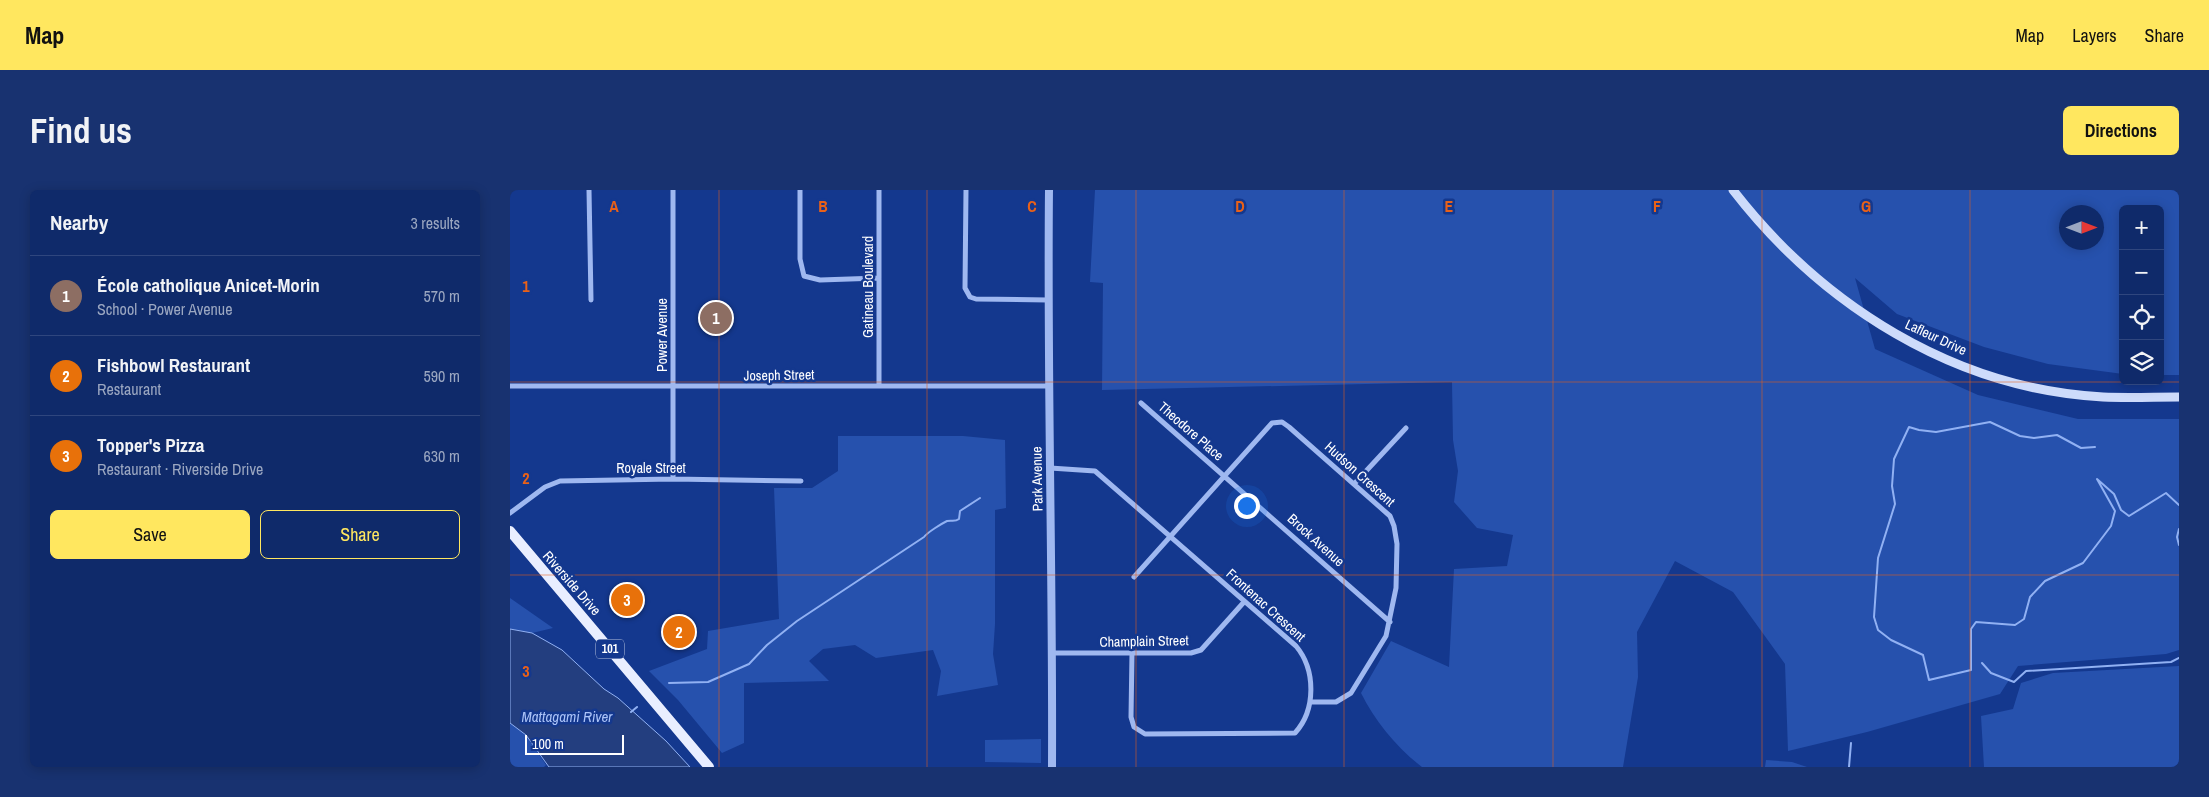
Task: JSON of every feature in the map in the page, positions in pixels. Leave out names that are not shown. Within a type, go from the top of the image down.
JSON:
[{"type":"main road","name":"Lafleur Drive","points":[[1733,190],[1762,227],[1792,257],[1830,290],[1870,319],[1911,343],[1952,361],[2028,385],[2102,397],[2179,397]]},
{"type":"main road","name":"Riverside Drive","points":[[510,531],[710,767]]},
{"type":"street","points":[[589,190],[591,300]]},
{"type":"street","name":"Power Avenue","points":[[673,190],[673,479]]},
{"type":"street","points":[[800,190],[800,259],[804,276],[820,280],[879,278]]},
{"type":"street","name":"Gatineau Boulevard","points":[[879,190],[879,385]]},
{"type":"street","points":[[966,190],[965,288],[970,297],[976,299],[1048,300]]},
{"type":"street","name":"Park Avenue","points":[[1049,190],[1047,386],[1050,468],[1052,767]]},
{"type":"street","name":"Joseph Street","points":[[510,386],[1047,386]]},
{"type":"street","name":"Theodore Place","points":[[1142,403],[1226,476]]},
{"type":"street","name":"Hudson Crescent","points":[[1134,577],[1272,423],[1282,422],[1355,483],[1390,516],[1397,544],[1396,588],[1386,636],[1351,693],[1336,702],[1310,702]]},
{"type":"street","points":[[1355,483],[1406,428]]},
{"type":"street","name":"Frontenac Crescent","points":[[1050,468],[1096,471],[1172,535],[1244,602],[1296,646],[1304,656],[1309,668],[1310,702],[1302,725],[1294,733],[1145,734],[1134,727],[1131,717],[1132,653]]},
{"type":"street","name":"Brock Avenue","points":[[1226,476],[1390,622]]},
{"type":"street","name":"Royale Street","points":[[510,512],[545,488],[560,481],[673,479],[801,481]]},
{"type":"street","name":"Champlain Street","points":[[1051,653],[1191,653],[1201,650],[1244,602]]},
{"type":"shaded area","points":[[1095,190],[2179,190],[2179,375],[2164,375],[2164,205],[2119,205],[2119,373],[2048,364],[1984,347],[1897,314],[1855,278],[1875,349],[1978,395],[2078,419],[2179,419],[2179,650],[2166,654],[2018,666],[2000,694],[1867,732],[1788,751],[1785,664],[1733,592],[1675,561],[1637,632],[1638,677],[1623,767],[1422,767],[1387,733],[1361,693],[1391,641],[1449,667],[1454,569],[1507,566],[1513,535],[1477,528],[1454,502],[1458,471],[1453,440],[1452,382],[1102,390],[1103,283],[1090,282]]},
{"type":"shaded area","points":[[838,436],[963,436],[1005,440],[1006,508],[995,510],[995,624],[993,654],[998,685],[937,696],[941,671],[933,650],[876,658],[855,645],[823,649],[809,661],[829,681],[744,683],[744,743],[722,753],[678,700],[649,671],[707,649],[708,631],[779,619],[774,488],[812,488],[838,471]]},
{"type":"shaded area","points":[[510,598],[553,628],[532,633],[510,629]]},
{"type":"shaded area","points":[[2179,666],[2179,767],[1984,767],[1981,716],[2013,709],[2021,683],[2053,673]]},
{"type":"shaded area","points":[[510,723],[526,735],[546,765],[544,767],[510,767]]},
{"type":"shaded area","points":[[1041,739],[1041,763],[985,762],[985,740]]},
{"type":"shaded area","points":[[1766,760],[1792,762],[1807,767],[1765,767]]},
{"type":"water","name":"Mattagami River","points":[[510,629],[532,633],[562,650],[604,689],[618,698],[666,741],[690,767],[549,767],[526,735],[510,723]]},
{"type":"waterway","points":[[2095,447],[2081,448],[2057,435],[2034,438],[2020,436],[1990,422],[1936,432],[1909,427],[1894,459],[1892,486],[1895,504],[1878,558],[1874,617],[1878,630],[1891,640],[1923,655],[1929,680],[1971,670],[1971,629],[1976,622],[2015,625],[2024,619],[2030,597],[2045,581],[2083,563],[2111,526],[2115,511],[2097,479],[2114,494],[2121,510],[2129,516],[2166,493],[2179,505]]},
{"type":"waterway","points":[[669,683],[708,682],[749,664],[767,645],[797,621],[938,526],[947,521],[959,519],[960,511],[980,498]]},
{"type":"waterway","points":[[2179,529],[2177,537],[2179,545]]},
{"type":"waterway","points":[[1982,663],[1991,673],[2014,682],[2026,671],[2171,662],[2179,658]]},
{"type":"waterway","points":[[631,712],[637,707]]},
{"type":"waterway","points":[[1849,767],[1851,743]]},
{"type":"place","name":"École catholique Anicet-Morin","points":[[716,318]]},
{"type":"place","name":"Topper's Pizza","points":[[627,600]]},
{"type":"place","name":"Fishbowl Restaurant","points":[[679,632]]}]
